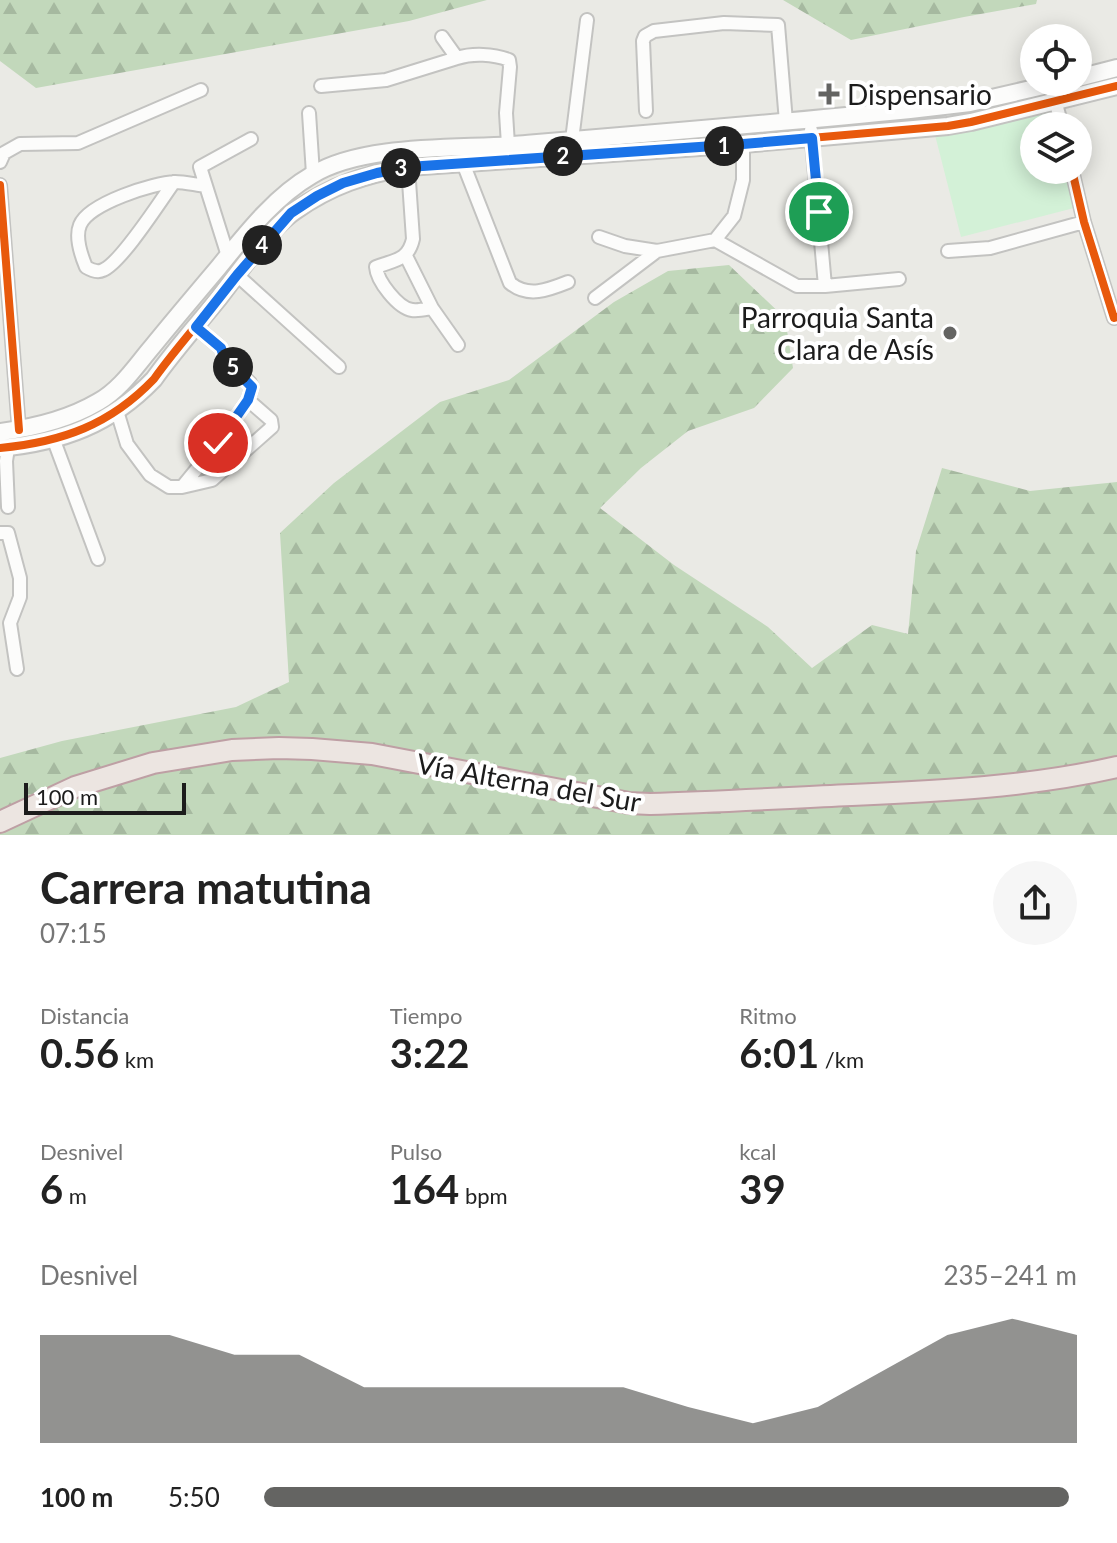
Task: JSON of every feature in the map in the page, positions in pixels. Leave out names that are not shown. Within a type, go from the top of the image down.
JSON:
[{"type":"highway","name":"Vía Alterna del Sur","points":[[0,822],[75,787],[153,763],[232,750],[312,749],[345,758],[650,804],[1017,784],[1117,767]]},
{"type":"highway","name":"Vía Alterna del Sur","points":[[0,834],[80,798],[183,770],[231,763],[345,758]]},
{"type":"highway","name":"Vía Alterna del Sur","points":[[371,761],[630,815],[651,816],[1017,795],[1117,778]]},
{"type":"street","points":[[572,140],[587,20]]},
{"type":"street","points":[[646,111],[645,36],[654,31],[724,23],[778,25],[786,122]]},
{"type":"street","points":[[442,37],[457,58]]},
{"type":"street","points":[[321,86],[386,80],[467,55],[500,57],[509,60],[510,67],[506,113],[508,145]]},
{"type":"street","points":[[1092,74],[1117,68]]},
{"type":"street","points":[[1092,87],[1117,86]]},
{"type":"street","points":[[0,162],[4,153],[20,144],[78,143],[201,90]]},
{"type":"street","points":[[8,507],[4,448],[69,434],[100,422],[139,395],[291,213],[343,183],[408,167],[429,157],[508,145],[810,120],[1020,95]]},
{"type":"street","points":[[0,432],[19,430],[73,413],[98,402],[123,383],[258,221],[285,194],[313,174],[353,158],[375,154],[429,157],[463,163],[812,138],[971,122],[1038,96]]},
{"type":"street","points":[[309,113],[313,174]]},
{"type":"street","points":[[810,120],[825,286]]},
{"type":"street","points":[[228,256],[200,167],[251,139]]},
{"type":"street","points":[[715,240],[734,216],[743,180],[743,144]]},
{"type":"street","points":[[463,163],[510,283],[523,291],[533,292],[568,282]]},
{"type":"street","points":[[408,167],[411,249],[406,256],[376,267],[376,273],[396,301],[410,310],[432,308]]},
{"type":"street","points":[[174,182],[117,260],[103,270],[93,271],[86,267],[80,253],[79,226],[98,207],[126,194],[174,182],[206,186]]},
{"type":"street","points":[[1075,184],[1084,222],[1116,317]]},
{"type":"street","points":[[0,185],[19,430]]},
{"type":"street","points":[[948,251],[990,248],[1084,222]]},
{"type":"street","points":[[599,237],[625,246],[657,251],[715,240],[797,286],[899,279]]},
{"type":"street","points":[[595,298],[657,251]]},
{"type":"street","points":[[406,256],[432,308],[458,345]]},
{"type":"street","points":[[237,275],[339,367]]},
{"type":"street","points":[[182,487],[218,443],[248,400],[252,387],[225,360],[221,348],[196,327]]},
{"type":"street","points":[[152,346],[168,360]]},
{"type":"street","points":[[117,411],[127,444],[150,475],[169,487],[182,487],[212,480],[272,427],[271,420],[248,400]]},
{"type":"street","points":[[53,438],[98,559]]},
{"type":"street","points":[[0,533],[8,533],[20,578],[20,597],[6,641],[17,669]]},
{"type":"street","points":[[0,565],[16,564]]},
{"type":"green space","points":[[0,0],[487,0],[409,21],[36,88],[0,61]]},
{"type":"green space","points":[[783,0],[1037,0],[1036,4],[851,40]]},
{"type":"green space","points":[[1020,116],[1020,184],[1068,184],[1074,208],[961,237],[935,135]]},
{"type":"green space","points":[[729,265],[785,318],[793,368],[754,408],[688,431],[641,468],[600,508],[674,565],[768,627],[812,668],[872,625],[908,634],[916,551],[942,468],[1030,491],[1117,482],[1117,835],[0,835],[0,758],[62,741],[236,707],[289,682],[280,533],[334,483],[440,402],[509,380],[614,302],[668,271]]},
{"type":"cycle path","points":[[0,448],[64,436],[120,408],[154,379],[275,228],[322,194],[363,178],[408,167],[743,144],[948,126],[1117,86]]},
{"type":"cycle path","points":[[1075,184],[1114,318],[1117,317]]},
{"type":"cycle path","points":[[0,185],[19,430]]},
{"type":"place","name":"Dispensario","points":[[829,94]]},
{"type":"place","name":"Parroquia Santa Clara de Asís","points":[[950,333]]},
{"type":"route","points":[[218,443],[248,400],[252,387],[225,360],[223,350],[196,327],[291,213],[343,183],[408,167],[812,138],[819,212]]}]
